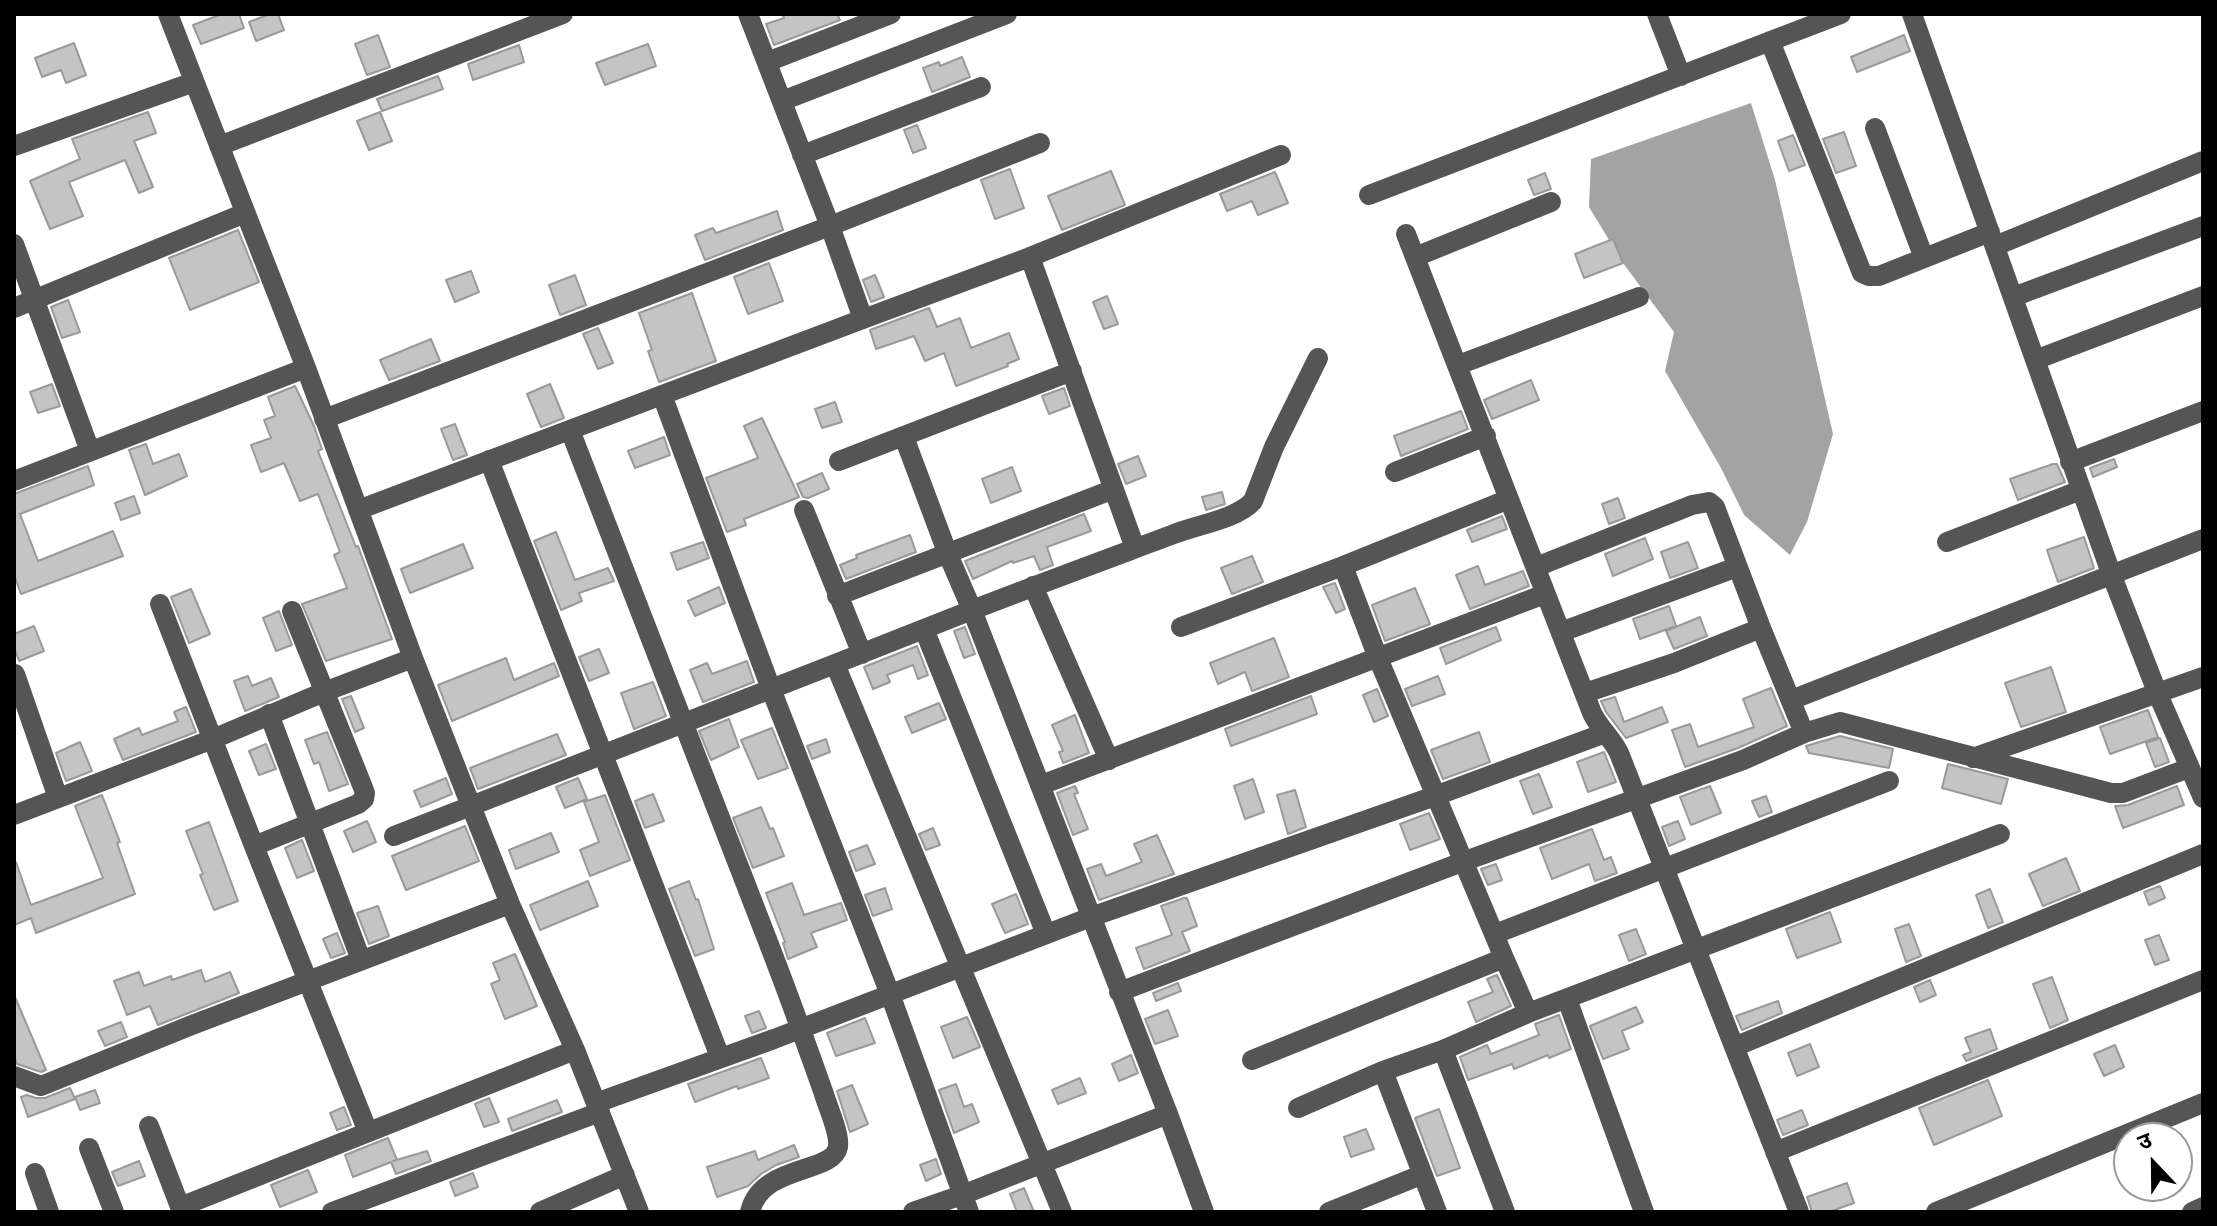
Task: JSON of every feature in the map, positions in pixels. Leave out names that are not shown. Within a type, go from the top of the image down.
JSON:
[{"type":"street","points":[[168,14],[471,806],[510,904],[575,1050],[639,1212]]},
{"type":"street","points":[[219,146],[563,14]]},
{"type":"street","points":[[748,14],[863,319]]},
{"type":"street","points":[[767,62],[891,14]]},
{"type":"street","points":[[782,101],[1007,14]]},
{"type":"street","points":[[1657,14],[1681,76]]},
{"type":"street","points":[[1369,195],[1841,14]]},
{"type":"street","points":[[1918,16],[2070,462],[2157,692],[2203,798]]},
{"type":"street","points":[[1770,41],[1862,273],[1869,276],[1879,276],[1924,258],[1993,239],[2203,161]]},
{"type":"street","points":[[14,146],[194,82]]},
{"type":"street","points":[[802,155],[981,87]]},
{"type":"street","points":[[1875,128],[1924,258]]},
{"type":"street","points":[[324,419],[1040,143]]},
{"type":"street","points":[[358,510],[1030,257],[1281,155]]},
{"type":"street","points":[[1415,257],[1551,202]]},
{"type":"street","points":[[14,308],[245,213]]},
{"type":"street","points":[[2013,297],[2203,226]]},
{"type":"street","points":[[1406,234],[1545,594],[1597,722],[1615,744],[1799,1212]]},
{"type":"street","points":[[14,244],[90,451]]},
{"type":"street","points":[[1030,257],[1135,548]]},
{"type":"street","points":[[2035,360],[2203,296]]},
{"type":"street","points":[[1458,365],[1639,297]]},
{"type":"street","points":[[394,836],[1033,586],[1247,508],[1253,501],[1274,447],[1318,358]]},
{"type":"street","points":[[14,481],[306,368]]},
{"type":"street","points":[[839,461],[1072,371]]},
{"type":"street","points":[[662,395],[771,689],[890,994],[965,1203]]},
{"type":"street","points":[[2070,462],[2203,411]]},
{"type":"street","points":[[570,430],[802,1027],[834,1124],[838,1146],[834,1155],[767,1183],[750,1212]]},
{"type":"street","points":[[1395,472],[1486,436]]},
{"type":"street","points":[[904,437],[1204,1212]]},
{"type":"street","points":[[489,460],[720,1057]]},
{"type":"street","points":[[837,596],[1114,489]]},
{"type":"street","points":[[1947,542],[2081,490]]},
{"type":"street","points":[[1181,627],[1509,499]]},
{"type":"street","points":[[1536,567],[1692,505],[1709,502],[1715,507],[1804,733]]},
{"type":"street","points":[[804,510],[862,654]]},
{"type":"street","points":[[1791,700],[2203,539]]},
{"type":"street","points":[[1343,566],[1435,796],[1528,1013]]},
{"type":"street","points":[[1561,632],[1737,567]]},
{"type":"street","points":[[1033,586],[1109,760]]},
{"type":"street","points":[[1041,785],[1545,594]]},
{"type":"street","points":[[160,604],[368,1132]]},
{"type":"street","points":[[254,846],[358,804],[365,793],[292,611]]},
{"type":"street","points":[[1585,693],[1674,663],[1761,628]]},
{"type":"street","points":[[924,629],[1046,934]]},
{"type":"street","points":[[14,815],[413,658]]},
{"type":"street","points":[[835,664],[1062,1212]]},
{"type":"street","points":[[15,674],[58,798]]},
{"type":"street","points":[[1973,758],[2203,677]]},
{"type":"street","points":[[269,714],[361,960]]},
{"type":"street","points":[[1119,992],[1840,722],[2111,793],[2123,793],[2189,768]]},
{"type":"street","points":[[332,1212],[720,1057],[1091,917],[1605,733]]},
{"type":"street","points":[[1495,934],[1889,781]]},
{"type":"street","points":[[1298,1108],[1528,1013],[2000,834]]},
{"type":"street","points":[[1734,1047],[2203,854]]},
{"type":"street","points":[[14,1076],[41,1086],[510,904]]},
{"type":"street","points":[[1252,1060],[1504,958]]},
{"type":"street","points":[[1775,1152],[2203,980]]},
{"type":"street","points":[[1567,999],[1644,1212]]},
{"type":"street","points":[[149,1126],[181,1210],[575,1050]]},
{"type":"street","points":[[1443,1050],[1505,1212]]},
{"type":"street","points":[[1383,1071],[1437,1212]]},
{"type":"street","points":[[1936,1212],[2203,1103]]},
{"type":"street","points":[[913,1212],[965,1203],[1043,1162],[1168,1114]]},
{"type":"street","points":[[89,1148],[114,1212]]},
{"type":"street","points":[[35,1173],[49,1212]]},
{"type":"street","points":[[540,1212],[625,1175]]},
{"type":"street","points":[[1329,1212],[1421,1175]]},
{"type":"street","points":[[2192,1212],[2203,1207]]},
{"type":"shaded area","points":[[1751,103],[1775,180],[1833,434],[1807,522],[1790,555],[1744,515],[1721,468],[1665,371],[1674,332],[1623,263],[1589,207],[1591,159]]},
{"type":"building","points":[[222,14],[239,14],[244,28],[201,44],[193,25]]},
{"type":"building","points":[[278,14],[284,30],[256,41],[249,22]]},
{"type":"building","points":[[782,14],[837,14],[840,20],[774,45],[766,24],[784,18]]},
{"type":"building","points":[[378,35],[390,67],[367,75],[355,44]]},
{"type":"building","points":[[1904,35],[1910,51],[1857,72],[1851,57]]},
{"type":"building","points":[[74,43],[86,75],[66,83],[61,70],[42,77],[35,58]]},
{"type":"building","points":[[648,44],[656,66],[605,85],[596,63]]},
{"type":"building","points":[[519,45],[524,62],[473,80],[468,64]]},
{"type":"building","points":[[962,57],[970,77],[932,92],[923,68],[939,62],[940,66]]},
{"type":"building","points":[[438,76],[443,89],[382,111],[377,99]]},
{"type":"building","points":[[148,112],[156,133],[134,141],[153,187],[139,193],[125,160],[69,182],[83,216],[50,229],[30,181],[80,159],[72,139]]},
{"type":"building","points":[[380,112],[392,141],[369,150],[357,121]]},
{"type":"building","points":[[917,125],[926,148],[913,153],[904,130]]},
{"type":"building","points":[[1844,132],[1856,166],[1836,173],[1823,139]]},
{"type":"building","points":[[1793,135],[1805,165],[1789,171],[1778,141]]},
{"type":"building","points":[[1010,169],[1024,208],[995,219],[981,180]]},
{"type":"building","points":[[1111,171],[1125,205],[1062,230],[1048,196]]},
{"type":"building","points":[[1275,172],[1288,203],[1258,215],[1252,201],[1227,211],[1220,194]]},
{"type":"building","points":[[1545,173],[1551,189],[1534,195],[1528,180]]},
{"type":"building","points":[[777,211],[783,230],[705,260],[695,235],[713,228],[716,233]]},
{"type":"building","points":[[238,230],[259,282],[190,310],[169,258]]},
{"type":"building","points":[[1613,239],[1623,263],[1584,278],[1575,254]]},
{"type":"building","points":[[769,263],[783,301],[748,314],[734,277]]},
{"type":"building","points":[[471,271],[479,292],[455,302],[446,280]]},
{"type":"building","points":[[575,275],[586,305],[560,315],[549,285]]},
{"type":"building","points":[[875,275],[884,297],[871,302],[863,280]]},
{"type":"building","points":[[692,293],[716,361],[659,382],[639,313]]},
{"type":"building","points":[[1107,296],[1118,324],[1104,329],[1093,302]]},
{"type":"building","points":[[68,300],[80,332],[62,338],[51,307]]},
{"type":"building","points":[[929,308],[937,327],[960,318],[971,348],[1009,333],[1019,359],[956,386],[944,353],[925,361],[914,336],[876,349],[870,330]]},
{"type":"building","points":[[598,328],[613,363],[598,369],[583,334]]},
{"type":"building","points":[[431,339],[440,361],[389,380],[380,360]]},
{"type":"building","points":[[1531,380],[1539,400],[1492,419],[1484,400]]},
{"type":"building","points":[[52,384],[60,406],[38,413],[30,392]]},
{"type":"building","points":[[550,384],[564,418],[541,427],[527,394]]},
{"type":"building","points":[[295,386],[314,426],[322,449],[318,451],[358,546],[392,639],[326,661],[302,604],[347,588],[334,555],[340,552],[318,494],[300,501],[284,463],[261,472],[251,445],[271,438],[264,420],[275,416],[268,397]]},
{"type":"building","points":[[1064,388],[1070,406],[1049,414],[1042,396]]},
{"type":"building","points":[[835,402],[842,422],[822,428],[815,409]]},
{"type":"building","points":[[1461,411],[1468,429],[1401,456],[1394,436]]},
{"type":"building","points":[[762,418],[799,497],[744,519],[746,525],[727,532],[706,478],[758,458],[744,426]]},
{"type":"building","points":[[455,424],[467,455],[453,460],[441,429]]},
{"type":"building","points":[[664,437],[670,455],[635,468],[628,451]]},
{"type":"building","points":[[146,444],[153,464],[179,454],[187,476],[145,495],[129,450]]},
{"type":"building","points":[[1138,456],[1146,476],[1126,484],[1118,464]]},
{"type":"building","points":[[2114,459],[2117,467],[2093,477],[2090,468]]},
{"type":"building","points":[[2057,464],[2065,482],[2018,500],[2010,479]]},
{"type":"building","points":[[88,466],[94,485],[20,514],[38,561],[113,531],[123,556],[21,594],[14,575],[14,494]]},
{"type":"building","points":[[1012,467],[1021,491],[991,503],[982,479]]},
{"type":"building","points":[[822,473],[829,489],[808,498],[803,497],[797,484]]},
{"type":"building","points":[[1222,492],[1225,504],[1206,510],[1202,497]]},
{"type":"building","points":[[134,496],[140,513],[121,520],[115,503]]},
{"type":"building","points":[[1618,498],[1625,518],[1609,524],[1602,504]]},
{"type":"building","points":[[1084,514],[1091,531],[1047,547],[1053,565],[1040,570],[1034,556],[1012,561],[973,579],[965,561]]},
{"type":"building","points":[[1502,516],[1507,529],[1472,542],[1467,530]]},
{"type":"building","points":[[556,532],[575,580],[608,568],[614,581],[579,593],[582,601],[561,610],[534,541]]},
{"type":"building","points":[[910,535],[916,552],[846,579],[840,565],[857,558],[856,555]]},
{"type":"building","points":[[2084,537],[2094,568],[2058,582],[2047,550]]},
{"type":"building","points":[[1645,538],[1653,559],[1613,576],[1605,554]]},
{"type":"building","points":[[703,542],[709,558],[677,570],[671,553]]},
{"type":"building","points":[[1688,542],[1698,568],[1670,578],[1661,552]]},
{"type":"building","points":[[463,544],[473,568],[410,593],[401,569]]},
{"type":"building","points":[[1252,556],[1263,582],[1232,594],[1221,568]]},
{"type":"building","points":[[1478,566],[1485,585],[1523,571],[1529,586],[1470,609],[1456,575]]},
{"type":"building","points":[[1335,583],[1345,609],[1336,613],[1323,587]]},
{"type":"building","points":[[719,587],[725,603],[695,616],[688,601]]},
{"type":"building","points":[[1415,588],[1430,624],[1385,641],[1372,605]]},
{"type":"building","points":[[191,589],[210,634],[189,643],[171,597]]},
{"type":"building","points":[[1669,606],[1676,626],[1640,639],[1633,619]]},
{"type":"building","points":[[279,611],[292,645],[276,651],[263,618]]},
{"type":"building","points":[[1700,617],[1707,636],[1674,649],[1666,631]]},
{"type":"building","points":[[34,626],[44,651],[19,661],[14,634]]},
{"type":"building","points":[[965,627],[975,654],[964,658],[954,631]]},
{"type":"building","points":[[1496,627],[1501,640],[1446,664],[1440,648]]},
{"type":"building","points":[[1274,638],[1289,677],[1252,691],[1245,672],[1218,684],[1210,663]]},
{"type":"building","points":[[917,646],[928,675],[918,679],[913,665],[887,675],[890,682],[873,689],[864,667]]},
{"type":"building","points":[[599,649],[609,673],[589,681],[579,657]]},
{"type":"building","points":[[506,658],[514,680],[554,663],[559,676],[452,721],[438,685]]},
{"type":"building","points":[[747,661],[754,682],[703,702],[690,670],[707,663],[712,674]]},
{"type":"building","points":[[2051,667],[2066,712],[2021,727],[2005,683]]},
{"type":"building","points":[[248,676],[252,686],[271,678],[279,697],[245,711],[234,681]]},
{"type":"building","points":[[1438,676],[1445,694],[1412,706],[1405,689]]},
{"type":"building","points":[[653,682],[666,716],[634,729],[621,693]]},
{"type":"building","points":[[1771,688],[1787,726],[1685,767],[1672,730],[1690,724],[1698,747],[1754,727],[1743,699]]},
{"type":"building","points":[[1377,689],[1388,716],[1374,722],[1363,695]]},
{"type":"building","points":[[351,696],[364,728],[355,732],[342,699]]},
{"type":"building","points":[[1311,696],[1317,714],[1231,746],[1225,729]]},
{"type":"building","points":[[1615,697],[1624,722],[1662,707],[1668,722],[1626,738],[1601,701]]},
{"type":"building","points":[[939,703],[946,719],[912,733],[905,717]]},
{"type":"building","points":[[186,707],[196,732],[123,760],[114,739],[139,728],[142,735],[178,721],[174,712]]},
{"type":"building","points":[[2148,710],[2158,737],[2110,754],[2100,727]]},
{"type":"building","points":[[1075,715],[1089,753],[1063,763],[1059,752],[1063,751],[1052,725]]},
{"type":"building","points":[[729,719],[739,747],[711,760],[699,731]]},
{"type":"building","points":[[772,728],[788,768],[758,779],[741,740]]},
{"type":"building","points":[[327,732],[348,784],[329,791],[319,762],[314,764],[305,740]]},
{"type":"building","points":[[1479,732],[1490,762],[1443,779],[1431,750]]},
{"type":"building","points":[[557,734],[566,755],[478,789],[470,768]]},
{"type":"building","points":[[1840,736],[1893,749],[1889,768],[1809,753],[1806,746]]},
{"type":"building","points":[[2160,738],[2169,762],[2155,767],[2146,743]]},
{"type":"building","points":[[826,739],[830,752],[812,759],[807,746]]},
{"type":"building","points":[[80,742],[92,771],[66,781],[56,753]]},
{"type":"building","points":[[266,744],[276,769],[259,775],[249,751]]},
{"type":"building","points":[[1604,752],[1616,782],[1588,792],[1577,762]]},
{"type":"building","points":[[1948,764],[2008,779],[2001,804],[1942,788]]},
{"type":"building","points":[[1539,774],[1552,807],[1533,814],[1520,781]]},
{"type":"building","points":[[446,778],[452,794],[421,807],[414,791]]},
{"type":"building","points":[[578,778],[587,799],[565,808],[556,787]]},
{"type":"building","points":[[1253,779],[1264,812],[1245,819],[1234,786]]},
{"type":"building","points":[[1075,786],[1078,793],[1074,794],[1088,829],[1073,835],[1057,793]]},
{"type":"building","points":[[1710,786],[1721,813],[1691,825],[1680,797]]},
{"type":"building","points":[[2177,786],[2184,805],[2123,828],[2115,806],[2128,805]]},
{"type":"building","points":[[1295,790],[1306,827],[1288,834],[1277,795]]},
{"type":"building","points":[[653,794],[664,821],[645,828],[635,801]]},
{"type":"building","points":[[102,795],[135,894],[36,933],[31,918],[14,925],[14,862],[31,905],[103,878],[75,806]]},
{"type":"building","points":[[605,795],[630,860],[590,876],[580,850],[599,842],[584,802]]},
{"type":"building","points":[[1766,796],[1772,812],[1759,817],[1752,801]]},
{"type":"building","points":[[761,807],[784,856],[753,868],[733,818]]},
{"type":"building","points":[[1429,813],[1440,839],[1410,850],[1400,824]]},
{"type":"building","points":[[367,821],[376,842],[353,852],[344,831]]},
{"type":"building","points":[[1678,821],[1685,839],[1669,846],[1662,827]]},
{"type":"building","points":[[209,822],[238,901],[214,910],[186,831]]},
{"type":"building","points":[[465,826],[479,861],[406,890],[392,856]]},
{"type":"building","points":[[933,828],[940,845],[926,850],[919,834]]},
{"type":"building","points":[[1592,829],[1604,860],[1611,857],[1617,873],[1595,881],[1589,864],[1552,879],[1540,848]]},
{"type":"building","points":[[551,833],[559,852],[516,869],[509,850]]},
{"type":"building","points":[[1157,835],[1174,874],[1099,900],[1087,869],[1101,864],[1106,876],[1142,862],[1134,844]]},
{"type":"building","points":[[302,840],[314,871],[297,878],[285,848]]},
{"type":"building","points":[[867,845],[875,864],[856,871],[849,852]]},
{"type":"building","points":[[2066,858],[2080,891],[2043,906],[2029,874]]},
{"type":"building","points":[[1496,864],[1502,880],[1488,885],[1481,869]]},
{"type":"building","points":[[588,881],[598,906],[540,930],[530,905]]},
{"type":"building","points":[[689,881],[714,949],[695,956],[669,889]]},
{"type":"building","points":[[792,883],[804,915],[841,903],[847,920],[811,933],[817,947],[788,959],[785,942],[766,893]]},
{"type":"building","points":[[2160,886],[2165,898],[2149,905],[2144,892]]},
{"type":"building","points":[[885,888],[892,909],[873,916],[865,895]]},
{"type":"building","points":[[1990,889],[2003,922],[1988,928],[1976,895]]},
{"type":"building","points":[[1016,894],[1028,924],[1005,933],[992,904]]},
{"type":"building","points":[[1187,898],[1197,926],[1182,932],[1190,951],[1144,969],[1136,948],[1172,935],[1161,906]]},
{"type":"building","points":[[378,906],[389,936],[369,944],[357,913]]},
{"type":"building","points":[[1830,912],[1841,942],[1797,958],[1786,929]]},
{"type":"building","points":[[1909,924],[1921,956],[1906,962],[1895,929]]},
{"type":"building","points":[[1636,929],[1646,954],[1629,961],[1619,935]]},
{"type":"building","points":[[337,933],[345,953],[331,958],[323,939]]},
{"type":"building","points":[[2159,935],[2169,960],[2155,965],[2145,940]]},
{"type":"building","points":[[515,954],[537,1006],[505,1019],[491,984],[500,980],[493,963]]},
{"type":"building","points":[[201,970],[205,982],[230,972],[239,993],[158,1025],[150,1006],[127,1015],[114,981],[139,972],[144,986]]},
{"type":"building","points":[[1497,975],[1511,1006],[1476,1022],[1468,1002],[1493,992],[1487,979]]},
{"type":"building","points":[[2052,977],[2068,1020],[2050,1028],[2033,984]]},
{"type":"building","points":[[1930,980],[1936,995],[1920,1002],[1914,987]]},
{"type":"building","points":[[1178,983],[1181,991],[1156,1001],[1153,993]]},
{"type":"building","points":[[15,997],[46,1070],[41,1072],[17,1064],[14,1056]]},
{"type":"building","points":[[1778,1001],[1782,1013],[1742,1030],[1736,1016]]},
{"type":"building","points":[[1636,1007],[1643,1022],[1622,1031],[1629,1049],[1603,1059],[1590,1026]]},
{"type":"building","points":[[1168,1010],[1178,1036],[1155,1044],[1145,1019]]},
{"type":"building","points":[[759,1011],[766,1028],[752,1033],[745,1016]]},
{"type":"building","points":[[1559,1015],[1571,1049],[1514,1069],[1512,1064],[1468,1080],[1460,1057],[1487,1045],[1491,1054],[1539,1035],[1535,1024]]},
{"type":"building","points":[[967,1017],[980,1047],[953,1058],[941,1027]]},
{"type":"building","points":[[865,1018],[875,1043],[836,1056],[827,1033]]},
{"type":"building","points":[[121,1022],[127,1037],[105,1046],[98,1031]]},
{"type":"building","points":[[1990,1029],[1997,1049],[1966,1061],[1963,1055],[1971,1052],[1965,1038]]},
{"type":"building","points":[[1810,1044],[1819,1067],[1797,1076],[1788,1053]]},
{"type":"building","points":[[2115,1045],[2124,1067],[2104,1076],[2094,1054]]},
{"type":"building","points":[[1131,1055],[1138,1073],[1119,1081],[1112,1064]]},
{"type":"building","points":[[761,1058],[769,1078],[695,1102],[688,1084]]},
{"type":"building","points":[[1080,1078],[1086,1093],[1058,1104],[1052,1090]]},
{"type":"building","points":[[1988,1080],[2002,1116],[1934,1145],[1919,1108]]},
{"type":"building","points":[[956,1084],[964,1107],[972,1104],[979,1122],[954,1133],[939,1090]]},
{"type":"building","points":[[852,1085],[868,1124],[850,1132],[837,1091]]},
{"type":"building","points":[[70,1088],[75,1099],[28,1117],[21,1097],[45,1098]]},
{"type":"building","points":[[95,1090],[100,1103],[80,1110],[75,1097]]},
{"type":"building","points":[[489,1098],[499,1122],[484,1127],[475,1104]]},
{"type":"building","points":[[557,1100],[562,1112],[512,1131],[508,1119]]},
{"type":"building","points":[[344,1107],[351,1125],[337,1130],[330,1113]]},
{"type":"building","points":[[1439,1109],[1460,1168],[1437,1176],[1415,1118]]},
{"type":"building","points":[[1802,1110],[1808,1125],[1783,1135],[1777,1120]]},
{"type":"building","points":[[1366,1129],[1374,1149],[1351,1157],[1344,1137]]},
{"type":"building","points":[[388,1138],[397,1160],[427,1151],[431,1161],[396,1174],[391,1162],[353,1177],[345,1155]]},
{"type":"building","points":[[794,1145],[799,1157],[776,1165],[748,1186],[717,1197],[707,1167],[755,1151],[758,1160]]},
{"type":"building","points":[[936,1159],[941,1174],[926,1181],[920,1165]]},
{"type":"building","points":[[139,1161],[145,1176],[118,1186],[112,1172]]},
{"type":"building","points":[[308,1170],[317,1192],[280,1207],[271,1185]]},
{"type":"building","points":[[473,1173],[478,1187],[455,1196],[450,1182]]},
{"type":"building","points":[[1847,1183],[1854,1203],[1829,1212],[1812,1212],[1807,1197]]},
{"type":"building","points":[[1024,1188],[1034,1212],[1017,1212],[1010,1194]]}]
